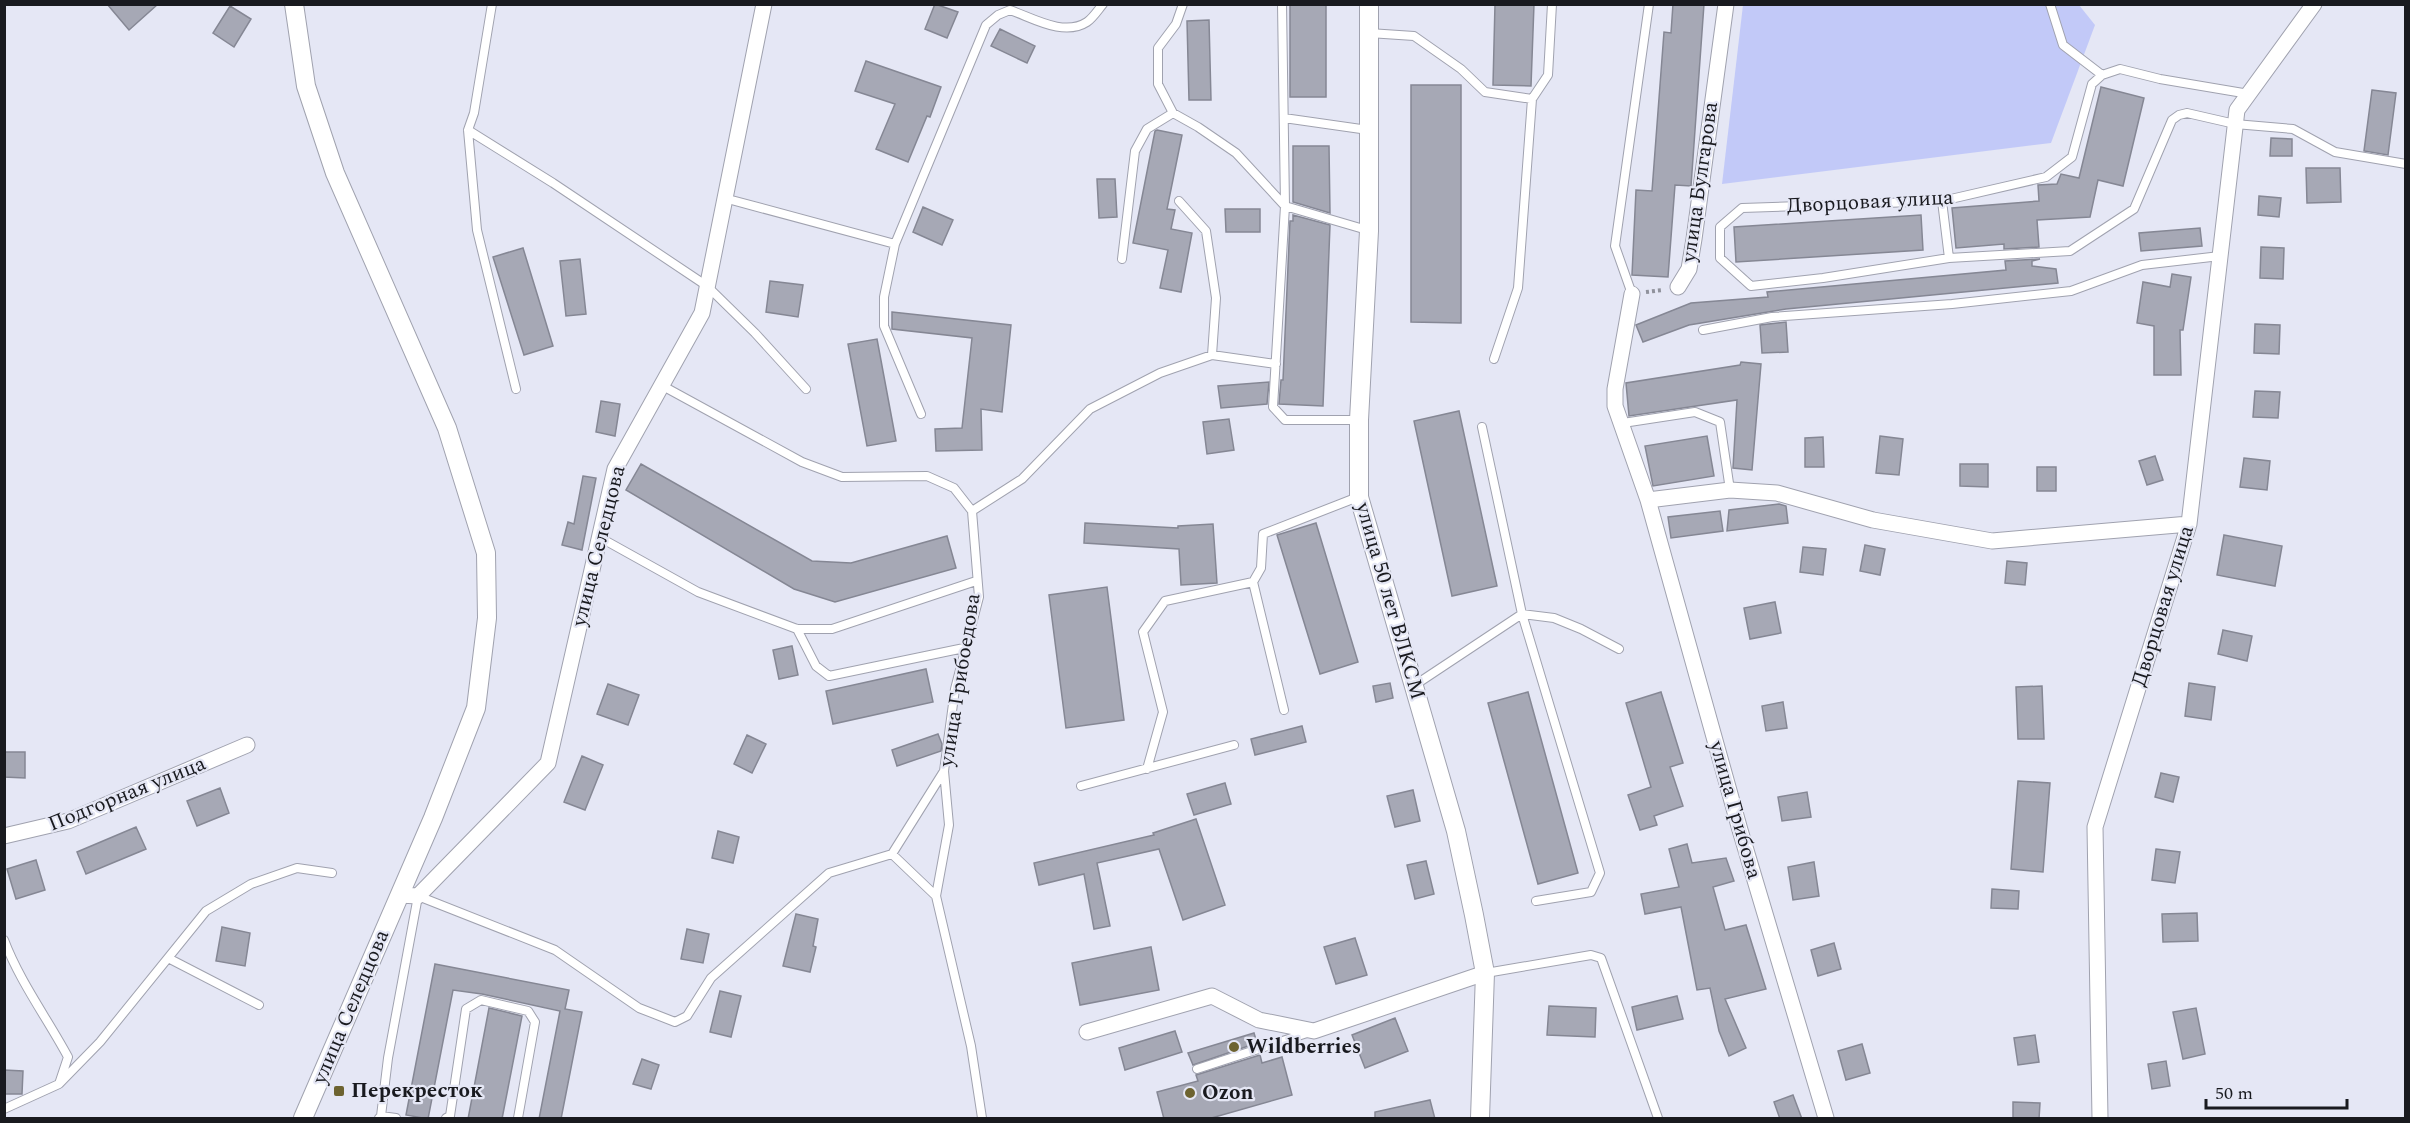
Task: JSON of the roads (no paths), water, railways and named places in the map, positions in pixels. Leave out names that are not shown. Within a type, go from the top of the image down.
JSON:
[{"type":"street","name":"улица Селедцова","points":[[294,4],[306,86],[335,173],[447,428],[486,553],[487,618],[476,708],[433,818],[303,1119]]},
{"type":"street","name":"улица Селедцова","points":[[418,896],[548,763],[615,469],[660,384],[702,313],[764,4]]},
{"type":"street","name":"улица 50 лет ВЛКСМ","points":[[1369,4],[1369,231],[1359,420],[1359,497],[1456,831],[1485,973],[1480,1119]]},
{"type":"street","name":"улица Булгарова","points":[[1678,287],[1689,269],[1694,240],[1726,4]]},
{"type":"street","name":"Дворцовая улица","points":[[2100,1119],[2095,827],[2189,524],[2237,111],[2314,4]]},
{"type":"street","points":[[1623,423],[1615,406],[1614,389],[1632,294]]},
{"type":"street","name":"улица Грибова","points":[[1623,423],[1648,500],[1740,830],[1826,1119]]},
{"type":"street","points":[[1648,500],[1730,490],[1777,493],[1873,520],[1992,542],[2189,524]]},
{"type":"street","name":"Подгорная улица","points":[[4,836],[68,821],[247,745]]},
{"type":"street","points":[[399,895],[418,896]]},
{"type":"street","points":[[1087,1032],[1212,996],[1258,1020],[1314,1030],[1485,973]]},
{"type":"lane","points":[[492,4],[474,113],[468,130],[477,230],[516,389]]},
{"type":"lane","points":[[921,414],[884,326],[884,297],[895,244],[986,25],[998,15],[1010,10],[1060,28],[1076,28],[1089,21],[1102,4]]},
{"type":"lane","points":[[1183,4],[1176,24],[1158,48],[1158,84],[1173,113],[1236,153],[1285,206],[1369,231]]},
{"type":"lane","points":[[1282,4],[1285,206],[1273,407],[1285,420],[1359,420]]},
{"type":"lane","points":[[1494,359],[1518,288],[1532,99],[1548,75],[1552,4]]},
{"type":"lane","points":[[1632,294],[1615,246],[1649,4]]},
{"type":"lane","points":[[2050,4],[2063,45],[2102,75],[2120,69],[2160,79],[2249,94]]},
{"type":"lane","points":[[1369,33],[1414,36],[1461,69],[1485,92],[1532,99]]},
{"type":"lane","name":"Дворцовая улица","points":[[1949,258],[1823,278],[1751,286],[1720,258],[1720,227],[1742,208],[1942,201],[2046,177],[2072,158],[2092,84],[2102,75]]},
{"type":"lane","points":[[1122,259],[1135,151],[1147,129],[1173,113]]},
{"type":"lane","points":[[1942,201],[1949,258],[2070,251],[2134,209],[2172,120],[2179,115],[2187,114],[2235,124],[2293,129],[2335,152],[2406,164]]},
{"type":"lane","points":[[1284,118],[1369,130]]},
{"type":"lane","points":[[468,130],[562,189],[707,286],[755,333],[806,389]]},
{"type":"lane","points":[[724,198],[895,244]]},
{"type":"lane","points":[[1179,201],[1206,231],[1216,298],[1212,355]]},
{"type":"lane","points":[[1703,330],[1772,317],[1952,304],[2071,291],[2142,265],[2220,256]]},
{"type":"lane","points":[[660,384],[802,462],[842,477],[927,476],[954,488],[972,511],[1022,479],[1090,410],[1160,373],[1212,355],[1276,364]]},
{"type":"lane","points":[[1623,423],[1695,412],[1720,422],[1730,490]]},
{"type":"lane","points":[[1482,426],[1522,614],[1600,873],[1591,892],[1536,901]]},
{"type":"lane","points":[[1284,710],[1253,582],[1260,568],[1263,534],[1359,497]]},
{"type":"lane","name":"улица Грибоедова","points":[[972,511],[979,597],[955,689],[944,771],[949,825],[936,896],[971,1046],[982,1119]]},
{"type":"lane","points":[[599,537],[698,592],[797,629],[832,629],[976,581]]},
{"type":"lane","points":[[1147,769],[1163,712],[1143,632],[1165,601],[1253,582]]},
{"type":"lane","points":[[1414,686],[1522,614],[1554,618],[1581,628],[1619,649]]},
{"type":"lane","points":[[797,629],[816,666],[829,676],[964,648]]},
{"type":"lane","points":[[1081,786],[1234,745]]},
{"type":"lane","points":[[396,1119],[380,1117],[388,1058],[418,896],[555,950],[639,1008],[675,1022],[687,1016],[711,978],[830,873],[892,854],[944,771]]},
{"type":"lane","points":[[892,854],[936,896]]},
{"type":"lane","points":[[4,1109],[59,1084],[100,1042],[207,911],[251,884],[297,868],[332,873]]},
{"type":"lane","points":[[4,940],[15,968],[68,1057],[59,1084]]},
{"type":"lane","points":[[1485,973],[1591,955],[1601,958],[1658,1119]]},
{"type":"lane","points":[[168,958],[259,1005]]},
{"type":"lane","points":[[446,1119],[450,1116],[466,1009],[481,1000],[528,1011],[535,1022],[518,1119]]},
{"type":"lane","points":[[1197,1069],[1314,1030]]},
{"type":"place","name":"Wildberries","points":[[1234,1047]]},
{"type":"place","name":"Перекресток","points":[[339,1091]]},
{"type":"place","name":"Ozon","points":[[1190,1093]]}]
